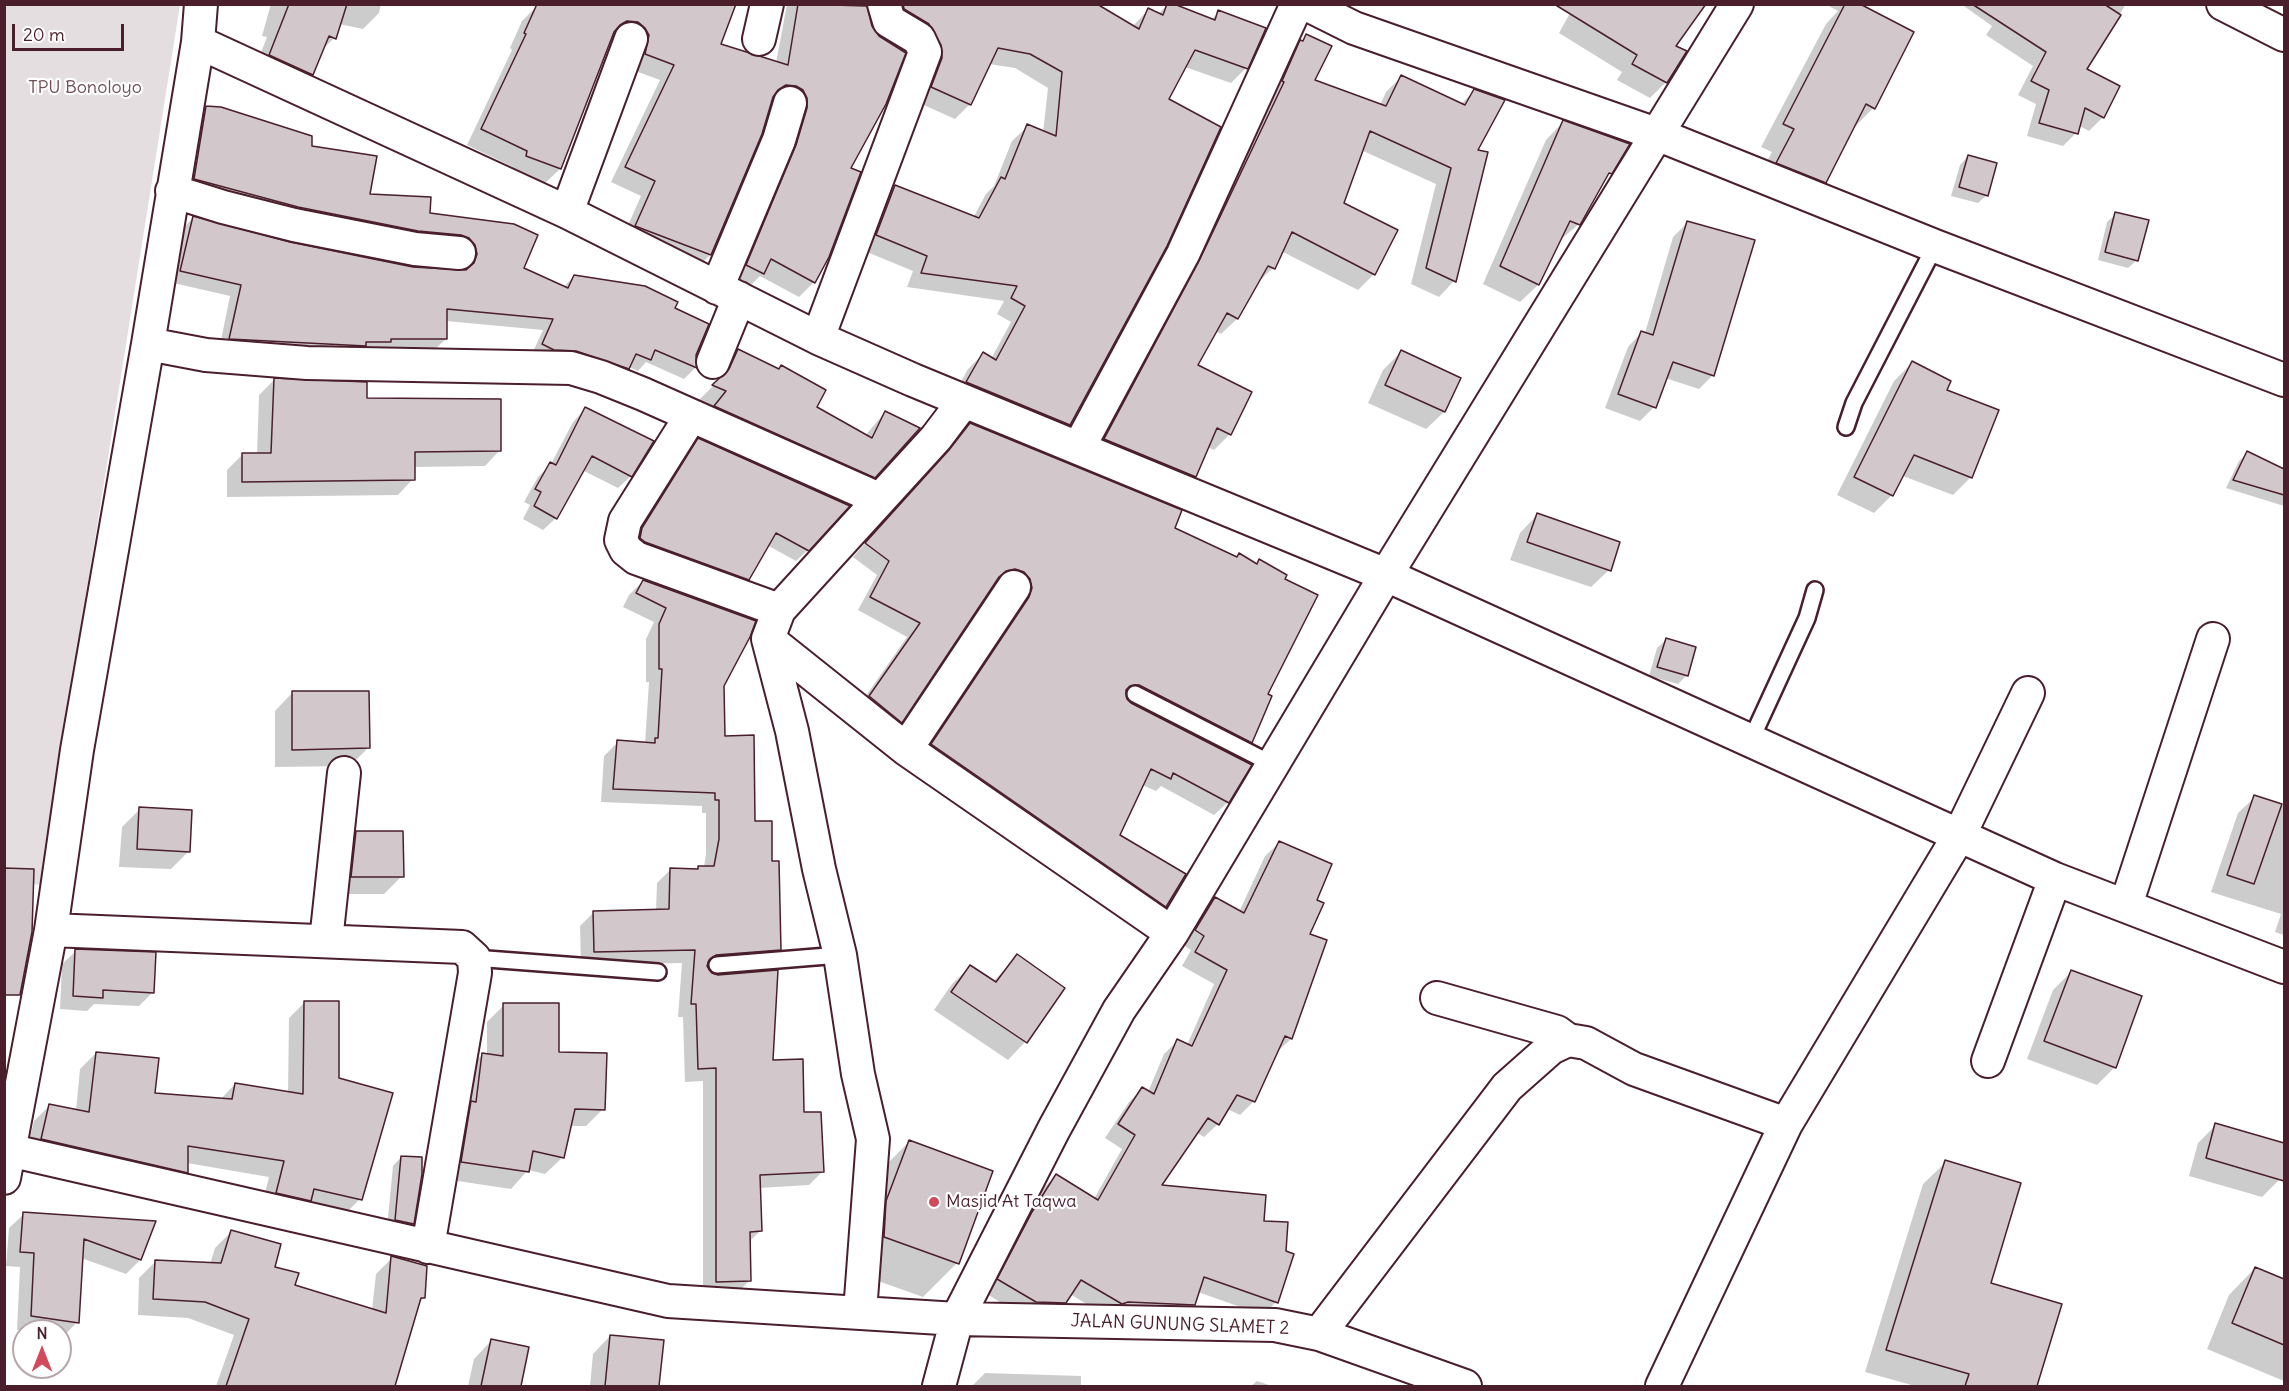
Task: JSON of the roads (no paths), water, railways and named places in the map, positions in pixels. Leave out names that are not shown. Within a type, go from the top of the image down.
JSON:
[{"type":"street","points":[[6,1159],[51,930],[76,750],[148,344],[198,42],[201,4]]},
{"type":"street","points":[[759,39],[767,4]]},
{"type":"street","points":[[818,338],[925,52],[919,39],[889,21],[884,4]]},
{"type":"street","points":[[1079,447],[1183,254],[1297,4]]},
{"type":"street","points":[[1306,4],[1354,28],[1659,135],[1935,246],[2284,380]]},
{"type":"street","points":[[939,1386],[957,1319],[1054,1129],[1119,1010],[1172,933],[1386,575],[1659,135],[1737,4]]},
{"type":"street","points":[[2223,4],[2284,35]]},
{"type":"street","points":[[567,212],[631,39]]},
{"type":"street","points":[[198,42],[567,212],[818,338],[964,401],[1386,575],[2055,879],[2284,967]]},
{"type":"street","points":[[713,362],[728,293],[790,103]]},
{"type":"street","points":[[172,190],[222,207],[294,225],[416,249],[459,253]]},
{"type":"street","points":[[148,344],[206,355],[277,362],[571,368],[601,376],[879,499]]},
{"type":"street","points":[[860,1312],[873,1139],[858,1074],[840,955],[819,869],[792,731],[768,639],[779,610],[936,438],[964,401]]},
{"type":"street","points":[[691,416],[625,521],[621,540],[626,550],[636,558],[779,610]]},
{"type":"street","points":[[906,749],[1014,587]]},
{"type":"street","points":[[768,639],[906,749],[1172,933]]},
{"type":"street","points":[[2126,905],[2213,639]]},
{"type":"street","points":[[1662,1386],[1786,1124],[1960,834],[2028,693]]},
{"type":"street","points":[[326,940],[344,773]]},
{"type":"street","points":[[1988,1061],[2055,879]]},
{"type":"street","points":[[51,930],[462,947],[474,958],[475,973],[429,1247]]},
{"type":"street","points":[[1437,998],[1557,1032],[1569,1040],[1586,1043],[1634,1069],[1786,1124]]},
{"type":"street","points":[[1319,1334],[1507,1088],[1551,1048],[1569,1040]]},
{"type":"street","name":"JALAN GUNUNG SLAMET 2","points":[[6,1159],[429,1247],[669,1301],[710,1306],[860,1312],[957,1319],[1275,1325],[1319,1334],[1465,1386]]},
{"type":"lane","points":[[1846,427],[1854,403],[1935,246]]},
{"type":"lane","points":[[1750,742],[1807,618],[1815,590]]},
{"type":"lane","points":[[1135,694],[1274,765]]},
{"type":"lane","points":[[717,965],[840,955]]},
{"type":"lane","points":[[474,958],[658,972]]},
{"type":"place","name":"Masjid At Taqwa","points":[[934,1202]]},
{"type":"park label","name":"TPU Bonoloyo","points":[[85,88]]}]
